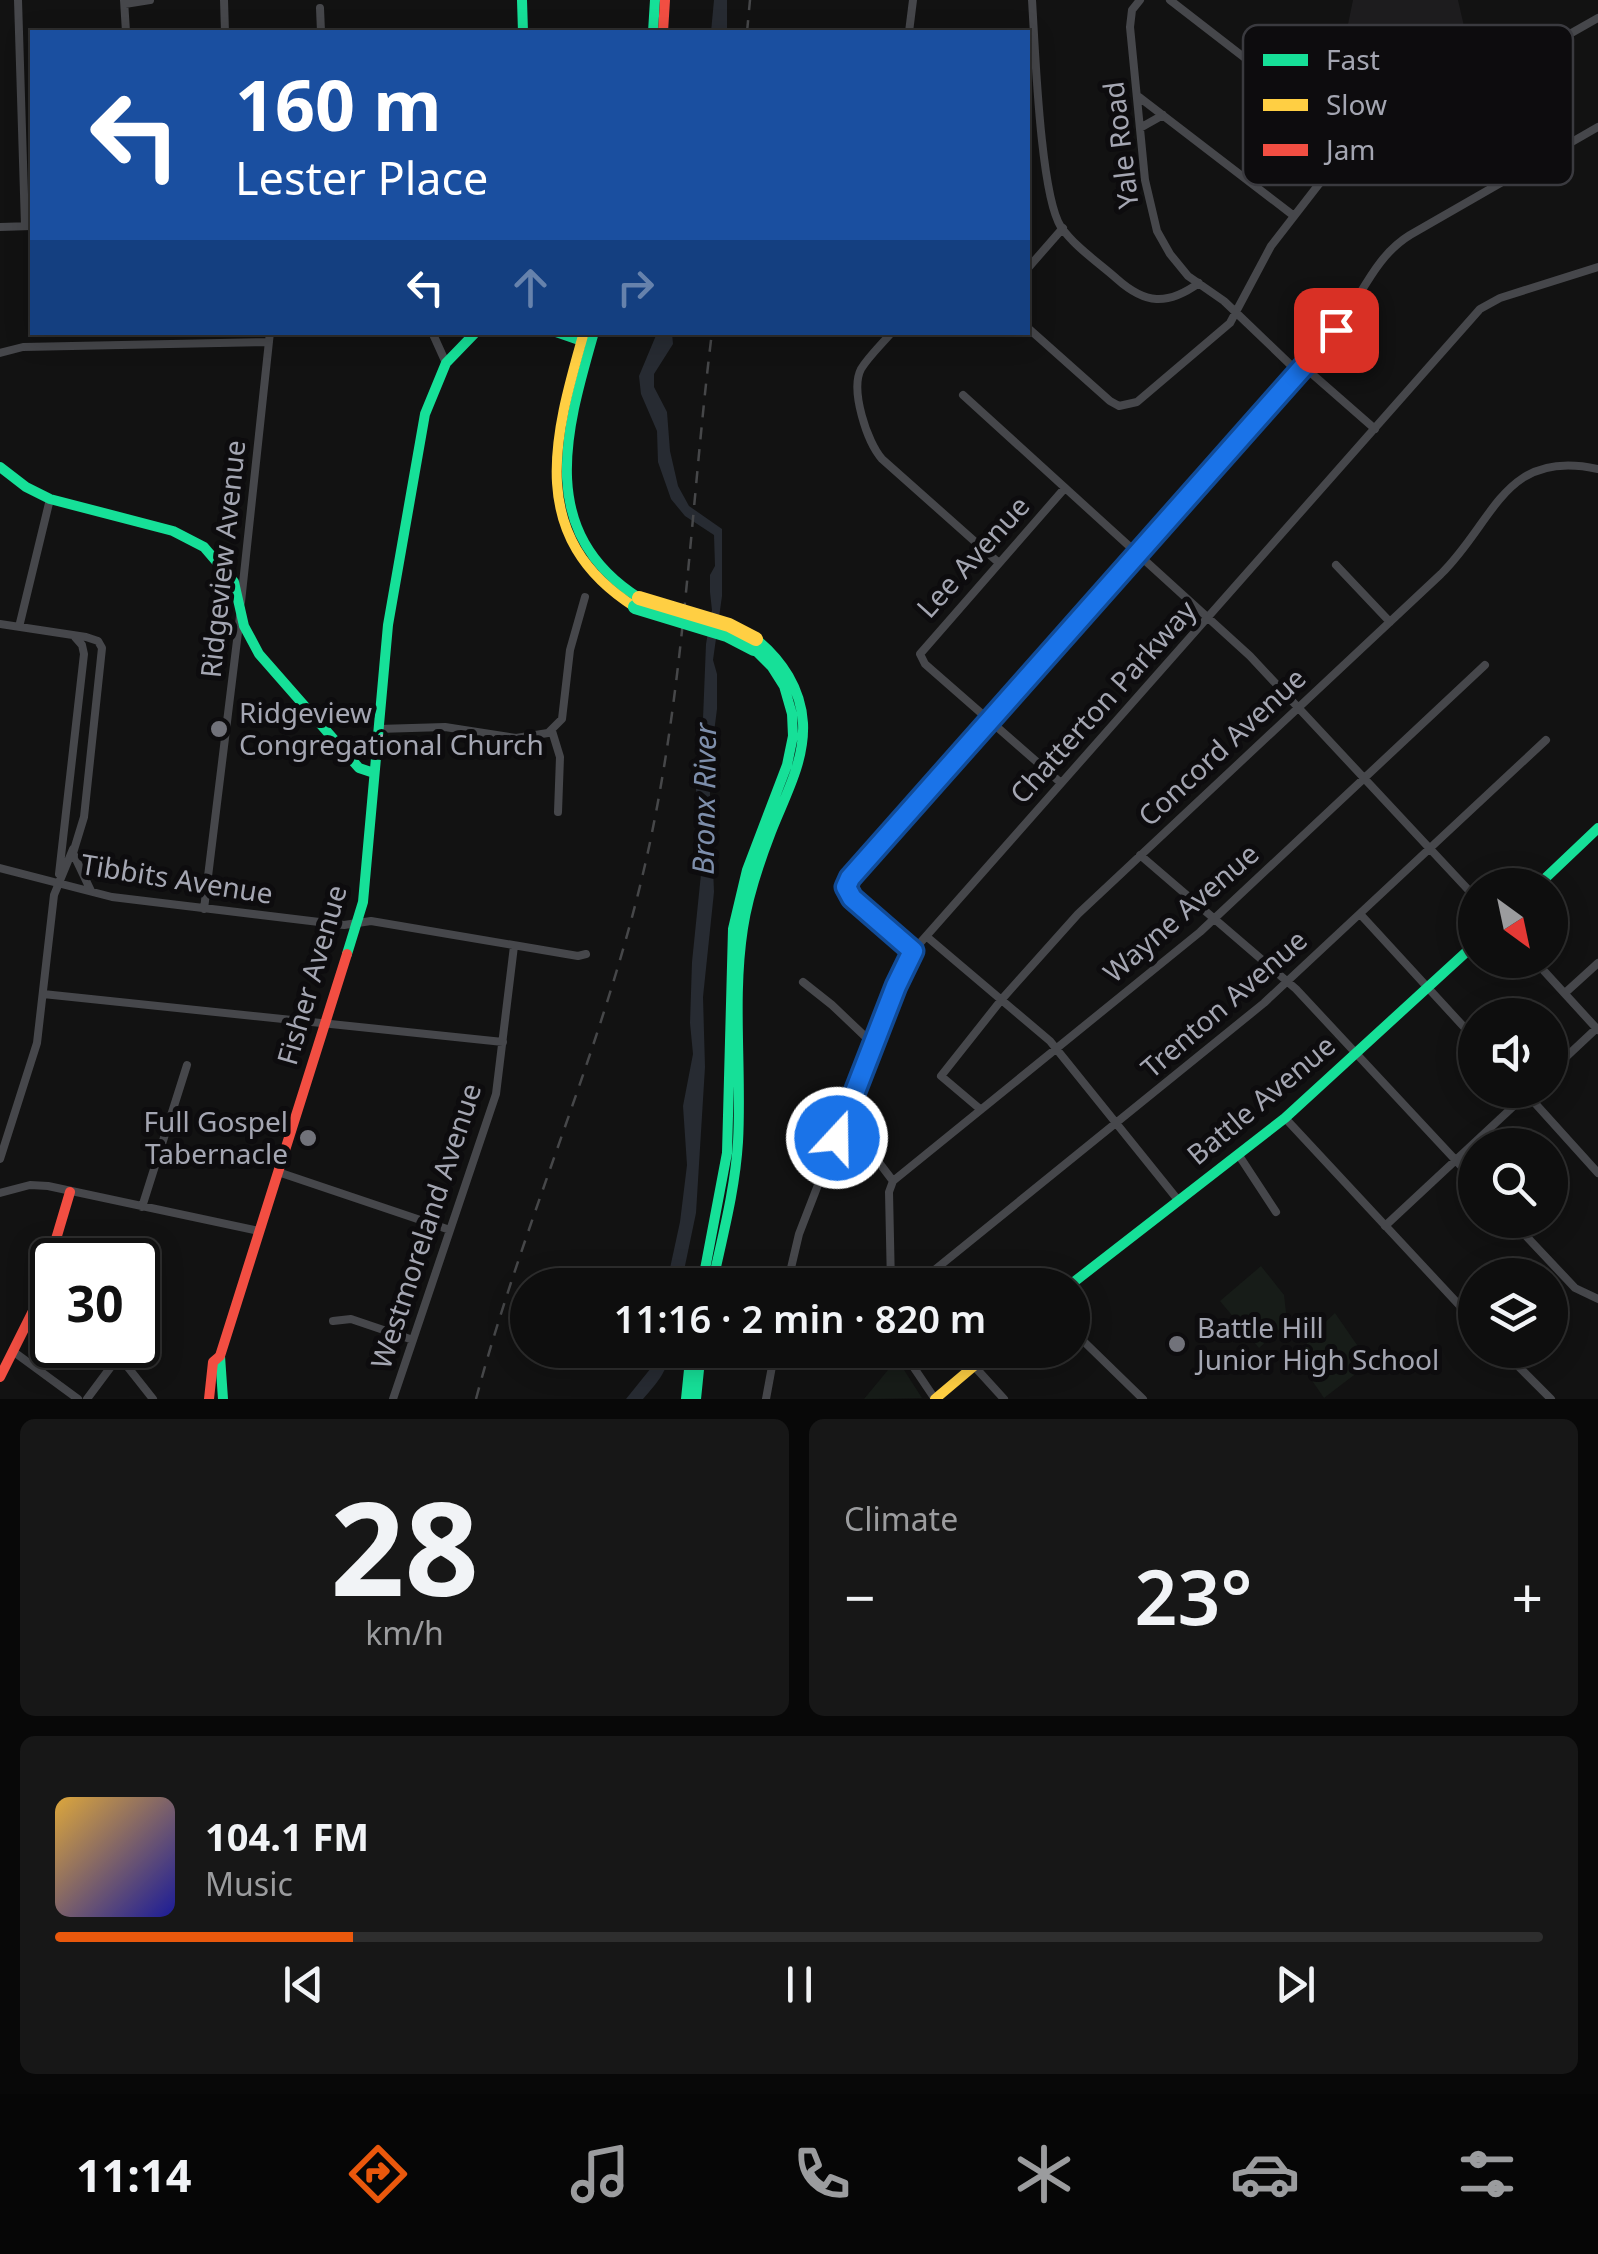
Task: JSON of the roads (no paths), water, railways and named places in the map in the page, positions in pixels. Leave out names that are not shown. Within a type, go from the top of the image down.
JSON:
[{"type":"main road","points":[[522,0],[522,30]]},
{"type":"main road","points":[[653,30],[655,0]]},
{"type":"main road","points":[[662,30],[665,0]]},
{"type":"main road","points":[[446,363],[473,335]]},
{"type":"main road","points":[[586,335],[557,438],[559,498],[570,534],[588,568],[609,591],[755,644],[778,658],[791,678],[801,707],[803,737],[796,767],[755,879],[744,923],[739,981],[736,1162],[715,1268]]},
{"type":"main road","name":"Fisher Avenue","points":[[223,1399],[220,1356],[358,922],[388,624],[425,414],[446,363]]},
{"type":"main road","points":[[0,467],[50,499],[189,538],[215,556],[238,590],[244,626],[266,662],[359,768],[374,773]]},
{"type":"main road","points":[[705,1268],[727,1153],[733,929],[747,870],[787,765],[793,736],[786,692],[755,644]]},
{"type":"main road","points":[[1556,868],[1598,828]]},
{"type":"main road","name":"Battle Avenue","points":[[1090,1269],[1285,1118],[1458,960]]},
{"type":"main road","points":[[1,1373],[37,1303],[70,1192]]},
{"type":"main road","name":"Fisher Avenue","points":[[209,1399],[213,1362],[220,1356]]},
{"type":"main road","points":[[686,1399],[689,1368]]},
{"type":"main road","points":[[696,1399],[699,1368]]},
{"type":"main road","points":[[935,1399],[972,1368]]},
{"type":"street","points":[[0,227],[29,226],[18,0]]},
{"type":"street","points":[[126,30],[125,2],[150,0]]},
{"type":"street","points":[[224,0],[226,30]]},
{"type":"street","points":[[909,30],[913,0]]},
{"type":"street","points":[[1032,0],[1049,190],[1062,228],[1139,297],[1159,299],[1199,283]]},
{"type":"street","name":"Yale Road","points":[[1140,0],[1130,20],[1147,193],[1157,230],[1183,271],[1375,429]]},
{"type":"street","points":[[1170,0],[1243,57]]},
{"type":"street","points":[[320,8],[320,30]]},
{"type":"street","points":[[1573,32],[1598,18]]},
{"type":"street","points":[[1139,97],[1243,177]]},
{"type":"street","points":[[1140,128],[1163,115]]},
{"type":"street","points":[[1573,141],[1598,127]]},
{"type":"street","points":[[1254,185],[1294,216]]},
{"type":"street","points":[[1030,330],[1110,401],[1125,406],[1136,402],[1221,333],[1236,313],[1265,255],[1321,185]]},
{"type":"street","points":[[913,951],[855,902],[847,891],[854,872],[1344,320],[1378,263],[1396,244],[1498,185]]},
{"type":"street","points":[[1030,266],[1062,228]]},
{"type":"street","name":"Chatterton Parkway","points":[[791,1268],[799,1234],[872,1044],[913,951],[1484,306],[1598,267]]},
{"type":"street","points":[[433,335],[446,363]]},
{"type":"street","points":[[889,335],[861,369],[859,388],[865,429],[873,448],[999,563]]},
{"type":"street","points":[[0,353],[23,348],[270,338]]},
{"type":"street","name":"Ridgeview Avenue","points":[[204,909],[270,338]]},
{"type":"street","points":[[963,395],[1250,656],[1458,879]]},
{"type":"street","name":"Concord Avenue","points":[[980,1109],[941,1076],[1002,999],[1078,914],[1457,558],[1520,478],[1545,467],[1598,469]]},
{"type":"street","name":"Lee Avenue","points":[[989,721],[920,657],[922,649],[1064,489]]},
{"type":"street","points":[[19,627],[50,499]]},
{"type":"street","points":[[1336,565],[1390,622]]},
{"type":"street","points":[[378,730],[430,726],[516,738],[552,731],[562,719],[570,650],[585,597]]},
{"type":"street","points":[[0,624],[98,641],[102,653],[84,817],[54,894],[37,1043],[0,1159]]},
{"type":"street","points":[[59,883],[84,654],[75,637]]},
{"type":"street","name":"Wayne Avenue","points":[[892,1181],[1214,919],[1485,665]]},
{"type":"street","points":[[989,721],[1061,783]]},
{"type":"street","points":[[552,731],[560,757],[558,812]]},
{"type":"street","name":"Trenton Avenue","points":[[937,1268],[1288,982],[1546,740]]},
{"type":"street","points":[[74,848],[74,860],[91,891]]},
{"type":"street","points":[[1140,855],[1288,982],[1458,1163]]},
{"type":"street","name":"Tibbits Avenue","points":[[0,868],[112,898],[344,925],[371,920],[514,946],[586,954]]},
{"type":"street","points":[[1360,915],[1458,1021]]},
{"type":"street","points":[[926,936],[1056,1048],[1178,1200]]},
{"type":"street","name":"Westmoreland Avenue","points":[[393,1399],[496,1094],[514,946]]},
{"type":"street","points":[[1565,994],[1598,963]]},
{"type":"street","points":[[1550,978],[1598,1029],[1568,1056]]},
{"type":"street","points":[[803,982],[872,1044]]},
{"type":"street","points":[[43,994],[502,1042]]},
{"type":"street","points":[[142,1206],[188,1065]]},
{"type":"street","points":[[1385,1226],[1509,1108]]},
{"type":"street","points":[[1542,1108],[1598,1172]]},
{"type":"street","points":[[1285,1118],[1458,1304]]},
{"type":"street","points":[[837,1138],[871,1152],[892,1181],[891,1268]]},
{"type":"street","points":[[1238,1154],[1276,1212]]},
{"type":"street","points":[[278,1172],[450,1230]]},
{"type":"street","points":[[0,1193],[30,1185],[260,1231]]},
{"type":"street","points":[[1528,1238],[1574,1288],[1598,1300]]},
{"type":"street","points":[[333,1321],[351,1319],[414,1340]]},
{"type":"street","points":[[1090,1348],[1142,1399]]},
{"type":"street","points":[[14,1352],[78,1399]]},
{"type":"street","points":[[87,1399],[119,1356],[154,1399]]},
{"type":"street","points":[[766,1399],[772,1368]]},
{"type":"street","points":[[914,1368],[935,1399]]},
{"type":"street","points":[[976,1368],[1004,1399]]},
{"type":"street","points":[[1520,1368],[1551,1399]]},
{"type":"water","points":[[714,0],[727,0],[727,30],[711,30]]},
{"type":"water","name":"Bronx River","points":[[656,335],[672,335],[673,344],[654,374],[654,387],[667,412],[678,486],[689,506],[722,529],[722,596],[713,660],[717,709],[709,771],[714,892],[703,997],[705,1067],[696,1213],[685,1268],[670,1268],[687,1165],[683,1106],[693,1054],[692,962],[701,874],[696,790],[712,610],[714,535],[685,516],[671,499],[658,462],[657,431],[641,394],[639,376]]},
{"type":"water","points":[[651,1368],[665,1368],[643,1399],[626,1399]]},
{"type":"railway","points":[[747,30],[750,0]]},
{"type":"railway","points":[[476,1399],[517,1265],[608,1000],[645,865],[678,666],[712,335]]},
{"type":"place","name":"Ridgeview Congregational Church","points":[[219,729]]},
{"type":"place","name":"Full Gospel Tabernacle","points":[[308,1138]]},
{"type":"place","name":"Battle Hill Junior High School","points":[[1177,1344]]}]
